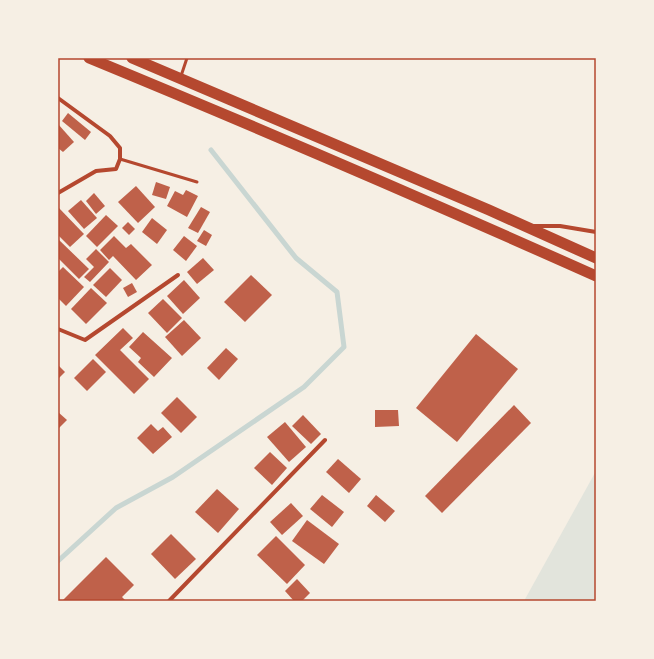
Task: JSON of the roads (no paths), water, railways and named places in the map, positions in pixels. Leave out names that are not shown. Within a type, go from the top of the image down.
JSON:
[{"type":"highway","points":[[89,58],[175,93],[468,219],[596,276]]},
{"type":"highway","points":[[132,58],[596,258]]},
{"type":"street","points":[[58,98],[110,136],[120,148],[120,159],[116,169],[96,171],[58,193]]},
{"type":"street","points":[[523,226],[560,226],[596,232]]},
{"type":"street","points":[[58,329],[85,340],[178,275]]},
{"type":"street","points":[[169,601],[325,440]]},
{"type":"lane","points":[[180,78],[186,58]]},
{"type":"lane","points":[[120,159],[197,182]]},
{"type":"waterway","points":[[58,561],[116,508],[173,477],[304,387],[344,347],[337,292],[296,258],[211,150]]}]
